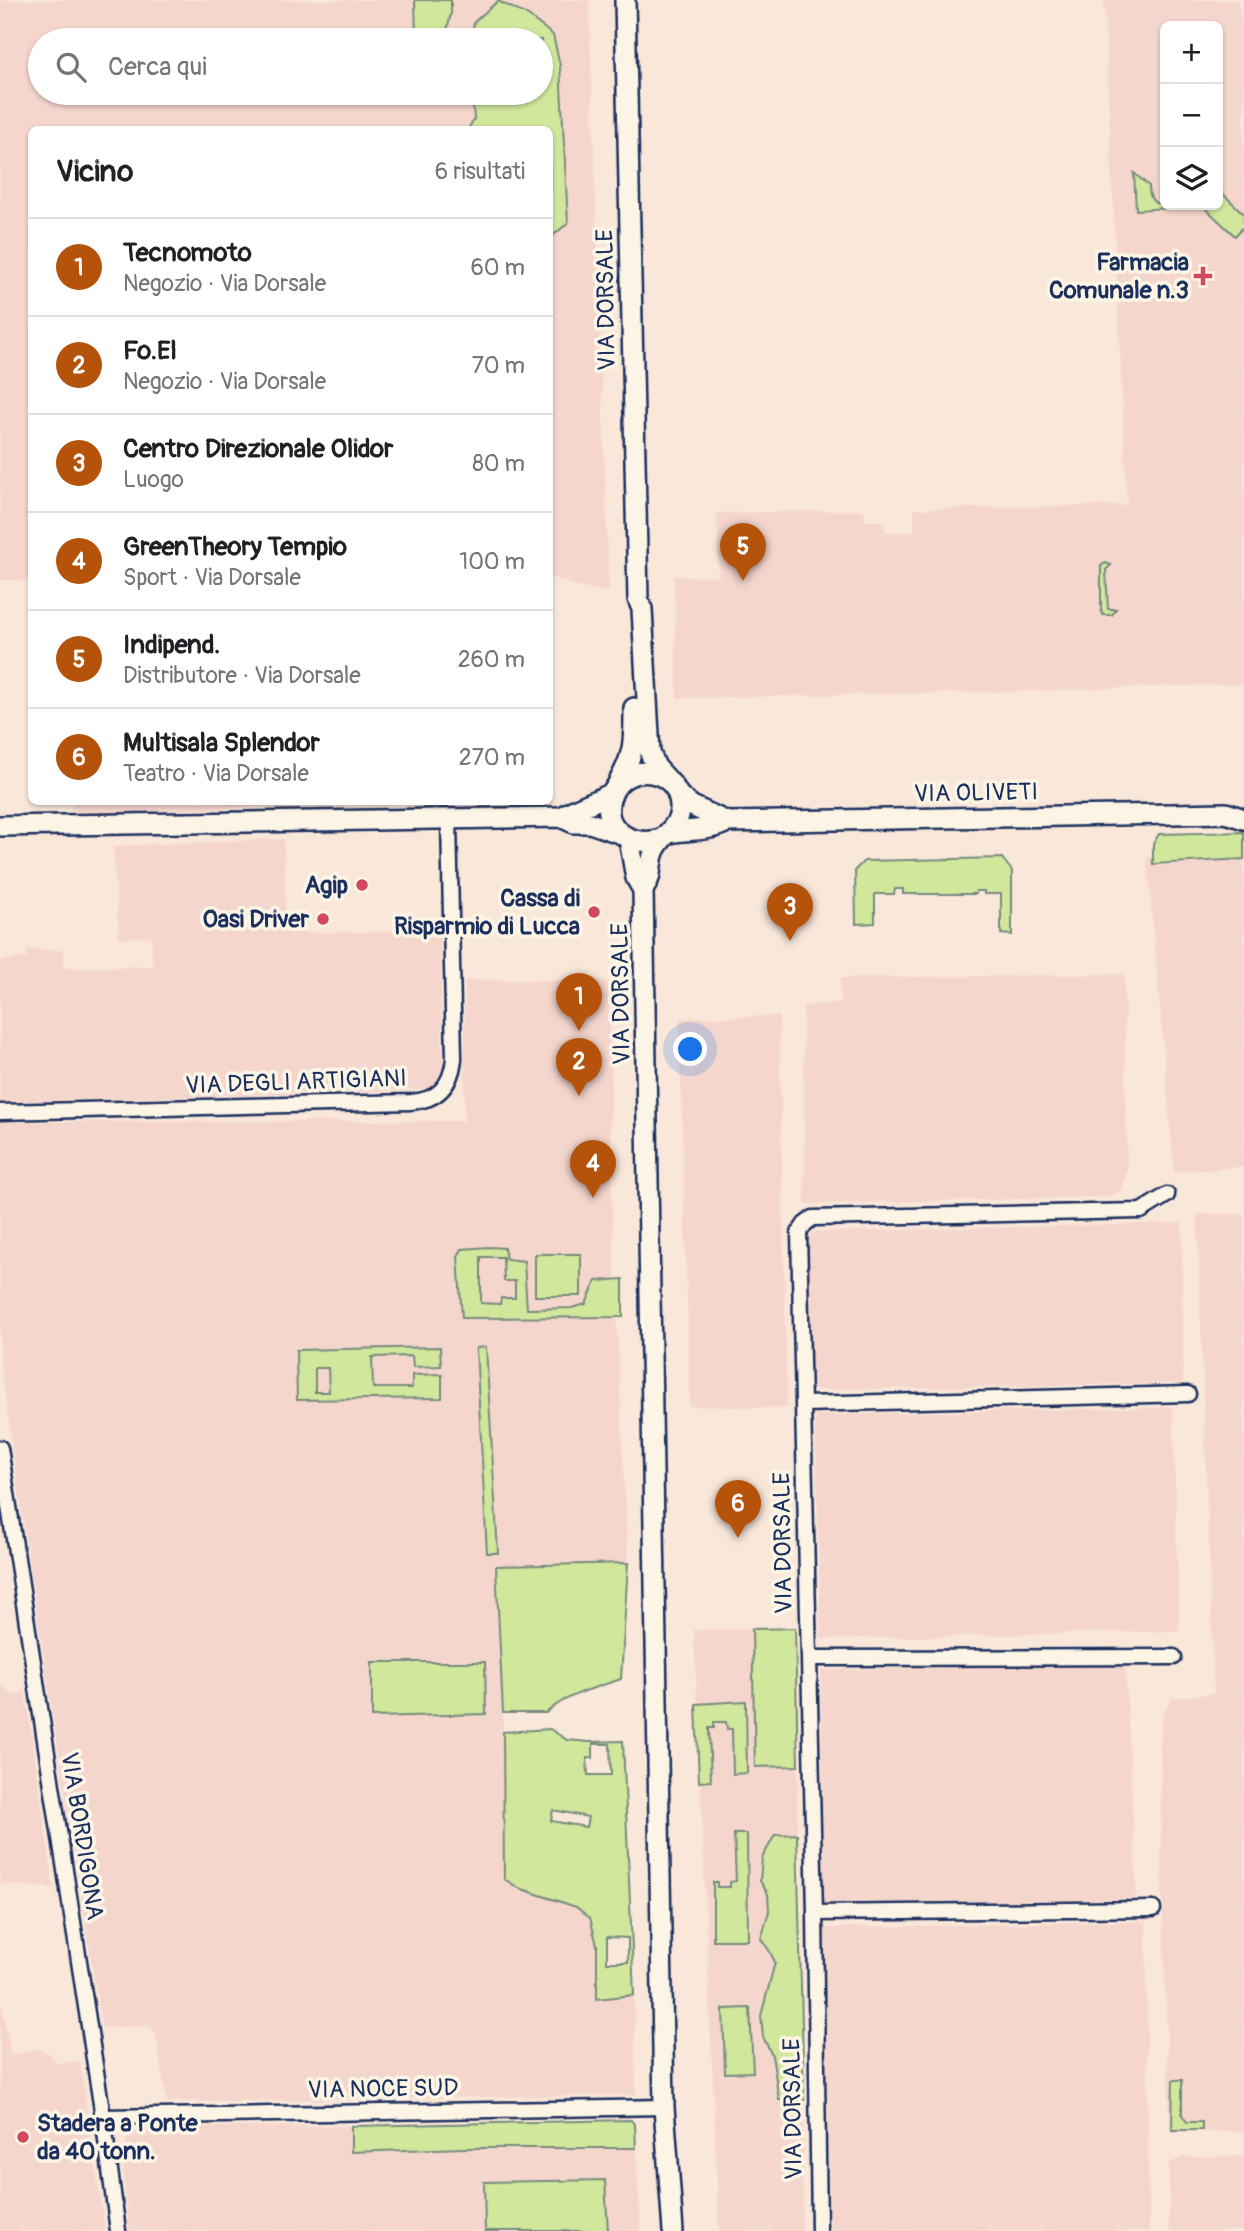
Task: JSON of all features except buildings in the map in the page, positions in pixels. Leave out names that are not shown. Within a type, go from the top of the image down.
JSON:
[{"type":"main road","name":"VIA DORSALE","points":[[625,0],[638,600],[642,609],[650,753],[656,767],[672,787]]},
{"type":"main road","name":"VIA DORSALE","points":[[614,789],[630,763],[634,741],[632,610],[638,600]]},
{"type":"main road","points":[[0,826],[561,817],[574,823],[590,823],[639,843],[650,843],[665,836],[680,816],[681,806],[672,787],[657,774],[646,771],[625,777],[614,789],[561,817]]},
{"type":"main road","name":"VIA OLIVETI","points":[[672,787],[692,806],[727,822],[1238,813]]},
{"type":"main road","points":[[614,789],[610,801],[610,816],[624,836]]},
{"type":"main road","name":"VIA OLIVETI","points":[[665,836],[682,830],[715,829],[727,822]]},
{"type":"main road","name":"VIA DORSALE","points":[[624,836],[636,878],[643,890],[664,2107],[673,2231]]},
{"type":"main road","name":"VIA DORSALE","points":[[643,890],[651,880],[653,854],[665,836]]},
{"type":"street","name":"VIA DEGLI ARTIGIANI","points":[[0,1112],[411,1102],[425,1101],[437,1095],[447,1085],[453,1073],[454,1059],[449,820]]},
{"type":"street","name":"VIA DORSALE","points":[[819,2231],[810,1658],[799,1233],[804,1224],[813,1218],[1141,1211],[1167,1195]]},
{"type":"street","points":[[804,1404],[1188,1394]]},
{"type":"street","name":"VIA BORDIGONA","points":[[0,1448],[103,2117],[118,2231]]},
{"type":"street","points":[[810,1658],[1174,1657]]},
{"type":"street","points":[[815,1913],[1153,1909]]},
{"type":"street","name":"VIA NOCE SUD","points":[[103,2117],[664,2107]]},
{"type":"shaded area","points":[[0,0],[589,0],[609,592],[582,588],[553,578],[553,126],[28,126],[28,580],[0,580]]},
{"type":"shaded area","points":[[1104,0],[1237,0],[1244,33],[1244,684],[677,698],[674,576],[719,577],[717,513],[864,510],[865,521],[884,521],[885,532],[914,532],[914,509],[1127,505]]},
{"type":"shaded area","points":[[72,805],[289,805],[71,815]]},
{"type":"shaded area","points":[[284,839],[286,933],[440,931],[443,1078],[431,1088],[414,1090],[0,1102],[0,960],[27,958],[26,950],[63,950],[64,968],[153,966],[151,937],[119,938],[113,846]]},
{"type":"shaded area","points":[[1244,853],[1244,1167],[1174,1172],[1147,857]]},
{"type":"shaded area","points":[[1124,974],[1127,1170],[1122,1190],[1109,1197],[805,1204],[803,1006],[841,1002],[840,978]]},
{"type":"shaded area","points":[[465,980],[608,981],[612,1060],[610,1126],[613,1234],[628,1563],[496,1566],[503,1713],[504,1879],[519,1888],[576,1907],[590,1918],[597,1945],[598,1999],[634,1995],[636,2095],[167,2102],[156,2036],[152,2028],[102,2028],[0,1362],[0,1122],[464,1121]]},
{"type":"shaded area","points":[[779,1016],[787,1408],[690,1406],[679,1018]]},
{"type":"shaded area","points":[[1197,1214],[1244,1214],[1244,2131],[1170,2132],[1162,1886],[1162,1715],[1173,1698],[1214,1693]]},
{"type":"shaded area","points":[[1182,1223],[1183,1383],[812,1390],[805,1242],[813,1232]]},
{"type":"shaded area","points":[[1173,1407],[1179,1631],[821,1639],[815,1415]]},
{"type":"shaded area","points":[[795,1628],[804,2100],[802,2231],[719,2231],[694,1630]]},
{"type":"shaded area","points":[[1125,1664],[1137,1896],[1128,1899],[824,1903],[821,1670]]},
{"type":"shaded area","points":[[0,1685],[15,1696],[25,1689],[54,1888],[0,1884]]},
{"type":"shaded area","points":[[1146,1921],[1149,2231],[830,2231],[824,1928]]},
{"type":"shaded area","points":[[0,1992],[11,2056],[34,2049],[49,2053],[56,2063],[80,2062],[105,2231],[0,2231]]},
{"type":"shaded area","points":[[351,2126],[352,2152],[463,2148],[636,2148],[641,2231],[129,2231],[122,2157],[126,2141],[137,2131],[195,2127]]},
{"type":"shaded area","points":[[1244,2156],[1244,2231],[1169,2231],[1169,2164],[1183,2157]]},
{"type":"green space","points":[[415,0],[451,0],[448,28],[416,28]]},
{"type":"green space","points":[[498,1],[527,15],[544,28],[473,28],[474,22]]},
{"type":"green space","points":[[553,35],[560,65],[568,223],[553,236],[553,126],[470,126],[474,119],[473,105],[553,105]]},
{"type":"green space","points":[[1134,173],[1149,186],[1152,200],[1160,203],[1160,209],[1136,210]]},
{"type":"green space","points":[[1223,194],[1244,214],[1244,226],[1235,236],[1207,210],[1223,210]]},
{"type":"green space","points":[[1105,563],[1111,565],[1106,570],[1108,609],[1116,609],[1112,615],[1103,615],[1101,610],[1101,566]]},
{"type":"green space","points":[[1244,832],[1244,859],[1153,864],[1153,844],[1159,834]]},
{"type":"green space","points":[[1002,858],[1012,871],[1012,935],[1001,934],[1001,894],[984,894],[984,891],[976,891],[976,894],[903,894],[903,889],[895,889],[894,894],[875,894],[875,923],[856,924],[855,870],[864,861]]},
{"type":"green space","points":[[504,1248],[506,1259],[524,1261],[527,1309],[572,1308],[586,1304],[596,1281],[623,1279],[623,1317],[462,1318],[458,1256],[462,1249]],"holes":[[[481,1257],[503,1257],[504,1281],[515,1281],[515,1298],[501,1298],[500,1304],[481,1303]]]},
{"type":"green space","points":[[535,1254],[581,1254],[581,1296],[535,1296]]},
{"type":"green space","points":[[440,1347],[441,1366],[413,1367],[412,1356],[372,1357],[373,1388],[412,1388],[412,1375],[442,1374],[442,1398],[297,1400],[296,1350]],"holes":[[[315,1368],[328,1368],[329,1392],[315,1392]]]},
{"type":"green space","points":[[486,1347],[498,1553],[487,1553],[476,1348]]},
{"type":"green space","points":[[628,1563],[621,1679],[572,1696],[546,1713],[503,1713],[496,1566]]},
{"type":"green space","points":[[795,1628],[798,1766],[755,1767],[752,1629]]},
{"type":"green space","points":[[372,1662],[485,1662],[486,1714],[372,1717]]},
{"type":"green space","points":[[746,1701],[747,1773],[733,1774],[732,1729],[727,1729],[726,1722],[714,1722],[714,1728],[709,1728],[711,1781],[699,1782],[696,1704]]},
{"type":"green space","points":[[550,1729],[567,1740],[623,1741],[634,1995],[597,1999],[597,1945],[590,1918],[576,1907],[519,1888],[504,1879],[503,1732]],"holes":[[[593,1744],[610,1744],[611,1775],[588,1775],[587,1758],[593,1758]],[[553,1810],[588,1817],[586,1827],[551,1821]],[[607,1937],[628,1938],[628,1962],[607,1962]]]},
{"type":"green space","points":[[734,1834],[747,1834],[748,1940],[713,1940],[713,1882],[717,1882],[717,1887],[730,1887],[730,1882],[736,1881]]},
{"type":"green space","points":[[797,1834],[804,2100],[779,2100],[772,2055],[763,2037],[761,2016],[775,1962],[761,1939],[769,1911],[768,1894],[760,1881],[762,1858],[775,1835]]},
{"type":"green space","points":[[750,2008],[753,2072],[725,2073],[723,2009]]},
{"type":"green space","points":[[1173,2080],[1182,2080],[1182,2115],[1187,2122],[1202,2122],[1202,2130],[1172,2130]]},
{"type":"green space","points":[[631,2120],[635,2125],[636,2148],[463,2148],[351,2152],[351,2126]]},
{"type":"green space","points":[[605,2180],[608,2231],[485,2231],[484,2182]]},
{"type":"place","name":"Farmacia Comunale n.3","points":[[1203,276]]},
{"type":"place","name":"Indipend.","points":[[743,581]]},
{"type":"place","name":"Agip","points":[[362,885]]},
{"type":"place","name":"Cassa di Risparmio di Lucca","points":[[594,912]]},
{"type":"place","name":"Oasi Driver","points":[[323,919]]},
{"type":"place","name":"Centro Direzionale Olidor","points":[[790,941]]},
{"type":"place","name":"Tecnomoto","points":[[579,1031]]},
{"type":"place","name":"Fo.El","points":[[579,1096]]},
{"type":"place","name":"GreenTheory Tempio","points":[[593,1198]]},
{"type":"place","name":"Multisala Splendor","points":[[738,1538]]},
{"type":"place","name":"Stadera a Ponte da 40 tonn.","points":[[23,2137]]}]
